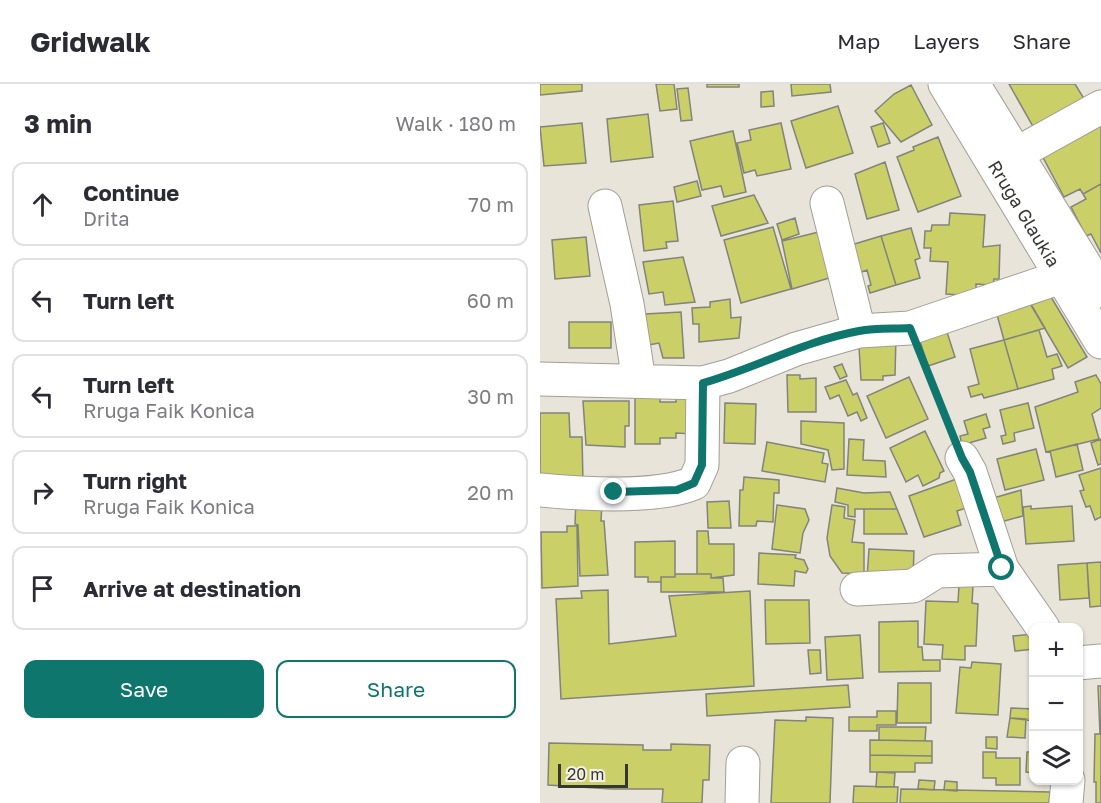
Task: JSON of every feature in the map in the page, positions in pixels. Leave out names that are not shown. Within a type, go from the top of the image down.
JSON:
[{"type":"street","name":"Rruga Glaukia","points":[[945,84],[1101,342]]},
{"type":"street","name":"Rruga Glaukia","points":[[972,84],[1101,291]]},
{"type":"street","points":[[1016,154],[1101,107]]},
{"type":"street","points":[[827,203],[860,331]]},
{"type":"street","points":[[605,206],[627,304],[639,381]]},
{"type":"street","points":[[540,379],[703,383],[729,376],[796,349],[860,331],[910,328],[1061,276]]},
{"type":"street","points":[[540,490],[643,493],[677,490],[694,483],[702,465],[703,383]]},
{"type":"street","points":[[962,458],[970,472],[1002,568],[1040,623]]},
{"type":"street","points":[[856,589],[913,586],[937,571],[1002,568]]},
{"type":"street","points":[[1083,663],[1101,661]]},
{"type":"street","points":[[742,803],[743,763]]},
{"type":"street","points":[[1066,803],[1068,785]]},
{"type":"path","points":[[910,328],[962,458]]},
{"type":"building","points":[[540,84],[582,84],[582,91],[540,95]]},
{"type":"building","points":[[656,84],[674,84],[677,109],[660,111]]},
{"type":"building","points":[[707,84],[739,84],[739,87],[707,87]]},
{"type":"building","points":[[791,84],[830,84],[831,92],[792,96]]},
{"type":"building","points":[[1009,84],[1075,84],[1086,102],[1035,130]]},
{"type":"building","points":[[911,85],[932,125],[901,142],[875,111],[894,94]]},
{"type":"building","points":[[688,88],[692,120],[681,121],[677,89]]},
{"type":"building","points":[[773,91],[774,106],[761,107],[761,92]]},
{"type":"building","points":[[838,106],[853,153],[806,168],[791,121]]},
{"type":"building","points":[[648,114],[653,157],[611,162],[607,119]]},
{"type":"building","points":[[1101,115],[1101,184],[1083,194],[1080,189],[1064,197],[1038,148]]},
{"type":"building","points":[[582,123],[586,163],[544,166],[540,127]]},
{"type":"building","points":[[781,123],[791,169],[757,176],[755,170],[744,173],[737,143],[751,140],[749,130]]},
{"type":"building","points":[[883,123],[890,143],[878,147],[871,127]]},
{"type":"building","points":[[733,131],[746,192],[724,197],[721,186],[702,190],[690,141]]},
{"type":"building","points":[[938,137],[961,196],[918,212],[897,157],[914,150],[913,147]]},
{"type":"building","points":[[885,162],[899,210],[867,219],[855,174]]},
{"type":"building","points":[[697,181],[701,196],[677,202],[674,187]]},
{"type":"building","points":[[1101,184],[1101,253],[1091,234],[1086,236],[1071,207],[1086,199],[1083,194]]},
{"type":"building","points":[[754,195],[768,223],[721,236],[712,206]]},
{"type":"building","points":[[673,201],[678,241],[666,242],[667,248],[644,251],[639,205]]},
{"type":"building","points":[[950,213],[985,215],[983,247],[1000,245],[999,279],[994,279],[993,285],[976,284],[976,296],[946,294],[948,262],[930,261],[931,248],[924,248],[925,231],[931,231],[932,225],[949,225]]},
{"type":"building","points":[[795,218],[799,234],[782,240],[777,224]]},
{"type":"building","points":[[773,227],[791,289],[741,303],[724,240]]},
{"type":"building","points":[[911,228],[920,258],[915,260],[920,278],[896,285],[881,236]]},
{"type":"building","points":[[823,231],[836,276],[792,289],[782,241]]},
{"type":"building","points":[[881,236],[896,285],[870,293],[868,286],[871,285],[867,270],[859,273],[851,245]]},
{"type":"building","points":[[586,237],[590,276],[555,279],[552,240]]},
{"type":"building","points":[[683,257],[695,302],[665,305],[663,292],[649,294],[643,262]]},
{"type":"building","points":[[1051,297],[1087,357],[1068,368],[1031,305]]},
{"type":"building","points":[[730,299],[731,318],[741,317],[739,338],[699,342],[699,324],[693,324],[692,308],[710,307],[710,302]]},
{"type":"building","points":[[1029,301],[1045,328],[1004,340],[996,311]]},
{"type":"building","points":[[681,312],[684,358],[663,358],[659,343],[648,345],[645,314]]},
{"type":"building","points":[[569,322],[611,322],[611,348],[569,348]]},
{"type":"building","points":[[945,326],[955,357],[928,366],[918,335]]},
{"type":"building","points":[[1039,330],[1047,357],[1057,354],[1062,366],[1052,369],[1054,379],[1018,389],[1004,340]]},
{"type":"building","points":[[896,336],[895,375],[883,376],[883,380],[861,380],[859,347]]},
{"type":"building","points":[[1004,340],[1018,389],[984,398],[982,394],[971,397],[968,387],[979,384],[970,349]]},
{"type":"building","points":[[842,364],[847,376],[840,379],[834,367]]},
{"type":"building","points":[[787,375],[800,375],[800,379],[816,378],[816,412],[788,412]]},
{"type":"building","points":[[1096,375],[1101,384],[1101,408],[1092,414],[1099,439],[1046,452],[1035,407],[1078,392],[1075,382]]},
{"type":"building","points":[[909,377],[928,419],[886,438],[867,396]]},
{"type":"building","points":[[846,380],[853,395],[857,393],[867,418],[861,421],[857,412],[848,416],[839,395],[830,399],[825,387]]},
{"type":"building","points":[[676,395],[694,395],[694,434],[676,433],[676,438],[660,438],[660,444],[635,444],[635,397],[660,397],[660,402],[676,402]]},
{"type":"building","points":[[583,401],[629,401],[629,426],[625,426],[625,447],[586,445]]},
{"type":"building","points":[[725,403],[756,404],[755,444],[724,443]]},
{"type":"building","points":[[1028,403],[1034,428],[1014,433],[1015,441],[1003,444],[1001,436],[1006,435],[1000,410]]},
{"type":"building","points":[[540,413],[569,413],[570,437],[582,437],[583,482],[540,474]]},
{"type":"building","points":[[986,414],[990,427],[983,429],[986,438],[962,445],[960,436],[968,434],[964,421]]},
{"type":"building","points":[[801,421],[844,423],[844,469],[832,470],[828,450],[801,444]]},
{"type":"building","points":[[925,431],[944,471],[940,473],[939,478],[923,486],[918,475],[906,482],[890,448]]},
{"type":"building","points":[[849,439],[864,440],[863,460],[885,461],[886,477],[847,475]]},
{"type":"building","points":[[1101,439],[1101,464],[1098,465],[1091,443]]},
{"type":"building","points":[[767,442],[824,453],[822,463],[828,464],[825,482],[762,471]]},
{"type":"building","points":[[1077,444],[1083,470],[1056,477],[1050,451]]},
{"type":"building","points":[[1036,449],[1044,480],[1005,490],[997,459]]},
{"type":"building","points":[[1101,468],[1101,517],[1095,520],[1090,506],[1086,507],[1080,491],[1084,490],[1079,475]]},
{"type":"building","points":[[965,476],[975,505],[957,511],[961,525],[924,537],[909,496]]},
{"type":"building","points":[[744,477],[779,480],[779,493],[774,493],[773,522],[757,521],[756,526],[739,526],[740,490],[743,490]]},
{"type":"building","points":[[837,488],[864,493],[890,492],[897,509],[855,509],[855,517],[848,516],[848,505],[835,502]]},
{"type":"building","points":[[1021,490],[1023,516],[997,523],[990,499]]},
{"type":"building","points":[[576,499],[602,502],[601,521],[604,521],[608,575],[580,576],[578,525],[575,524]]},
{"type":"building","points":[[729,501],[731,528],[708,528],[707,502]]},
{"type":"building","points":[[777,505],[805,509],[809,520],[803,533],[800,553],[772,549]]},
{"type":"building","points":[[832,505],[845,507],[844,518],[855,520],[852,542],[864,543],[864,574],[842,573],[830,556],[827,538]]},
{"type":"building","points":[[1031,506],[1031,509],[1072,506],[1074,541],[1026,544],[1023,507]]},
{"type":"building","points":[[864,509],[897,509],[907,534],[864,534]]},
{"type":"building","points":[[567,526],[577,526],[578,586],[542,588],[541,532],[567,532]]},
{"type":"building","points":[[697,531],[708,531],[709,544],[734,544],[734,575],[711,578],[711,574],[697,574]]},
{"type":"building","points":[[675,541],[675,577],[661,577],[661,582],[648,582],[648,577],[635,577],[635,542]]},
{"type":"building","points":[[869,549],[914,551],[913,576],[867,578]]},
{"type":"building","points":[[759,553],[796,555],[795,558],[804,560],[808,569],[806,573],[795,571],[794,586],[758,584]]},
{"type":"building","points":[[1101,562],[1101,606],[1090,607],[1087,563]]},
{"type":"building","points":[[1087,563],[1089,598],[1060,600],[1058,565]]},
{"type":"building","points":[[675,574],[711,574],[711,578],[723,578],[724,592],[661,592],[661,577],[675,577]]},
{"type":"building","points":[[959,586],[973,586],[972,603],[978,604],[976,646],[965,646],[965,660],[942,659],[943,645],[924,644],[926,601],[958,602]]},
{"type":"building","points":[[608,590],[609,644],[676,636],[669,596],[750,591],[754,686],[561,699],[556,599],[582,598],[581,591]]},
{"type":"building","points":[[765,600],[809,600],[810,643],[766,644]]},
{"type":"building","points":[[918,621],[918,647],[922,647],[923,660],[940,660],[940,671],[879,672],[879,622]]},
{"type":"building","points":[[1029,634],[1029,650],[1015,651],[1013,636]]},
{"type":"building","points":[[860,635],[863,678],[827,680],[825,637]]},
{"type":"building","points":[[808,650],[820,650],[821,673],[810,674]]},
{"type":"building","points":[[972,662],[1001,664],[998,715],[956,713],[960,667],[971,668]]},
{"type":"building","points":[[898,683],[931,683],[931,723],[897,723]]},
{"type":"building","points":[[848,685],[850,707],[707,716],[706,694]]},
{"type":"building","points":[[1098,686],[1101,686],[1101,803],[1096,803],[1096,782],[1094,782],[1095,734],[1100,734]]},
{"type":"building","points":[[1011,708],[1029,709],[1029,720],[1010,718]]},
{"type":"building","points":[[877,711],[896,711],[896,725],[877,725],[877,731],[849,731],[849,717],[877,717]]},
{"type":"building","points":[[806,717],[833,718],[830,803],[771,803],[775,720],[806,721]]},
{"type":"building","points":[[1010,718],[1026,719],[1025,738],[1007,737]]},
{"type":"building","points":[[879,727],[926,727],[925,741],[879,740]]},
{"type":"building","points":[[986,737],[997,737],[997,749],[986,748]]},
{"type":"building","points":[[870,740],[932,741],[932,756],[870,755]]},
{"type":"building","points":[[549,743],[643,745],[643,750],[671,750],[671,744],[710,745],[709,780],[703,780],[702,803],[662,803],[663,789],[548,785]]},
{"type":"building","points":[[983,752],[996,752],[996,758],[1020,758],[1020,785],[996,785],[996,778],[983,778]]},
{"type":"building","points":[[1027,752],[1029,752],[1029,772],[1026,772]]},
{"type":"building","points":[[870,755],[932,756],[932,763],[915,763],[915,772],[870,772]]},
{"type":"building","points":[[877,772],[895,773],[894,787],[876,787]]},
{"type":"building","points":[[919,780],[935,781],[934,790],[918,789]]},
{"type":"building","points":[[945,781],[957,782],[957,791],[944,790]]},
{"type":"building","points":[[854,786],[898,787],[897,803],[853,803]]},
{"type":"building","points":[[901,789],[1050,792],[1049,803],[900,803]]},
{"type":"route","points":[[614,492],[643,493],[677,490],[694,483],[702,465],[703,383],[729,376],[796,349],[860,331],[910,328],[962,458],[970,472],[1002,568]]}]
